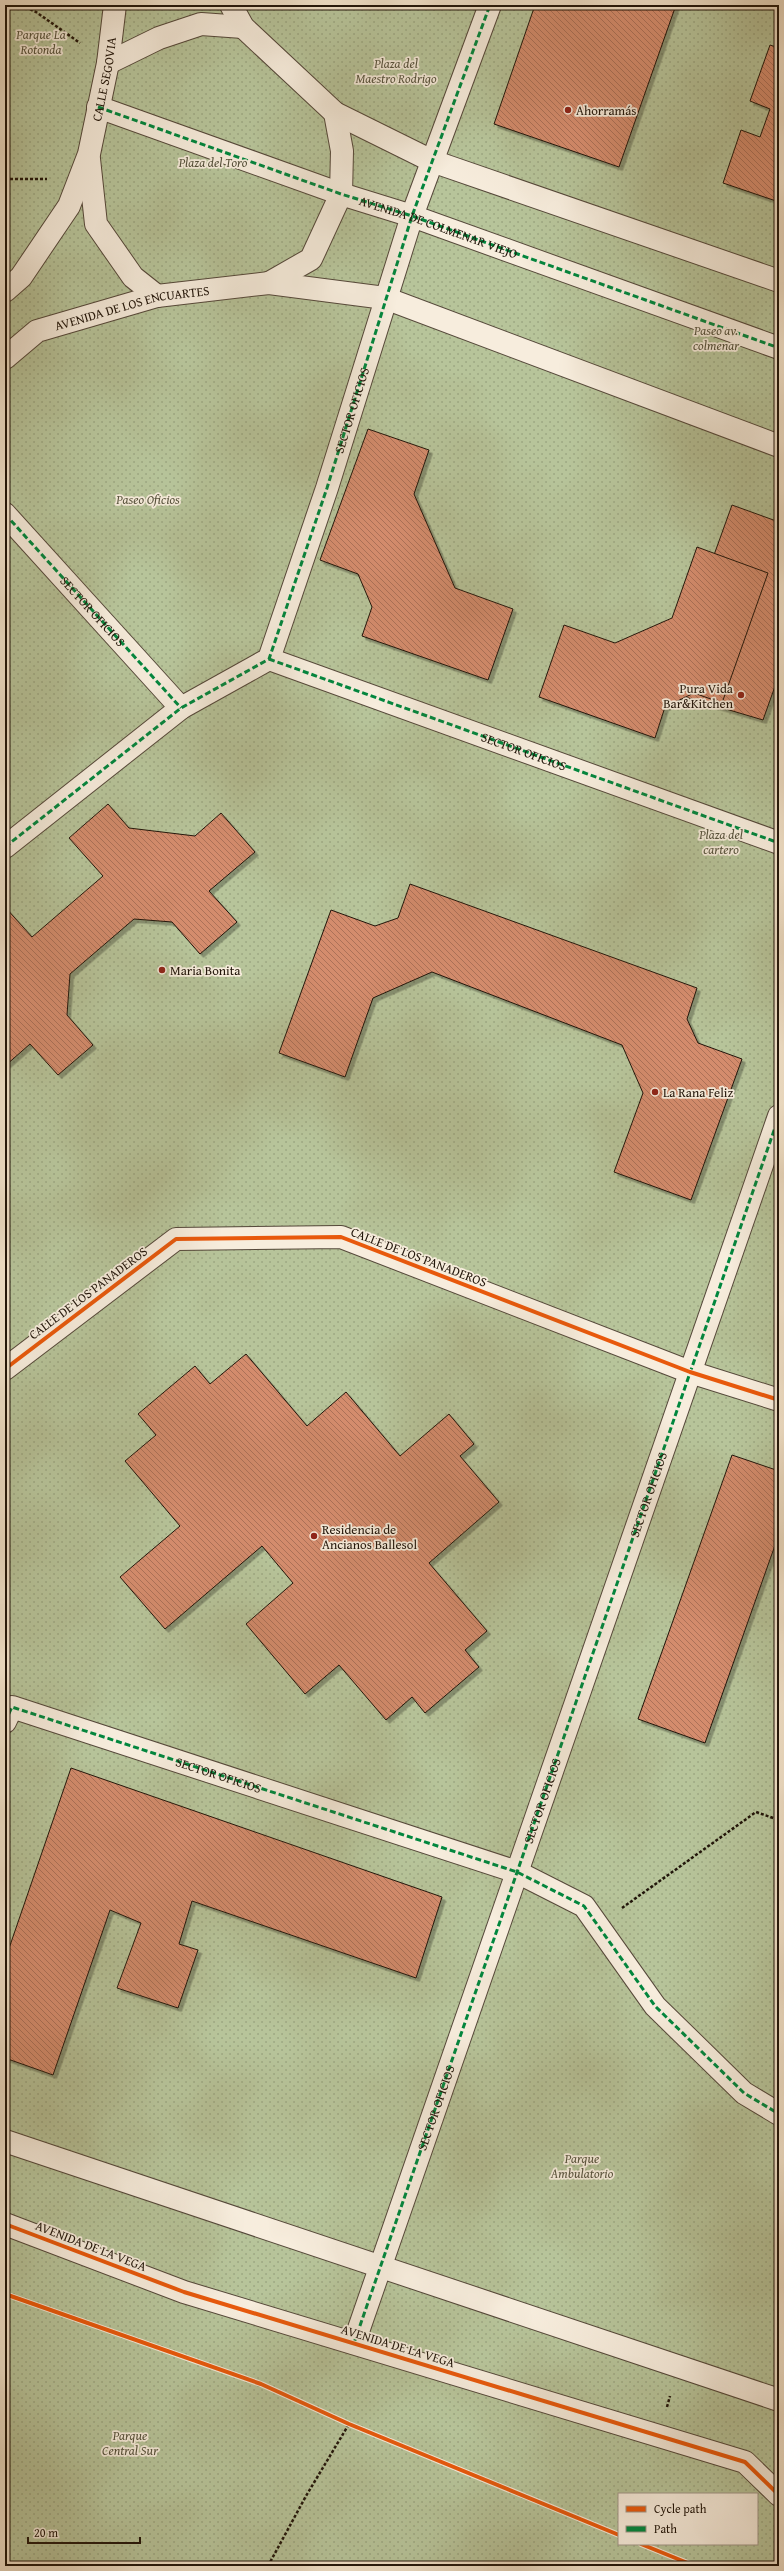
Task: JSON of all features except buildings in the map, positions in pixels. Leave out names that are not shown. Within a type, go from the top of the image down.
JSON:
[{"type":"street","name":"CALLE SEGOVIA","points":[[89,154],[108,62],[115,5]]},
{"type":"street","points":[[231,5],[243,27],[335,113],[432,160],[779,281]]},
{"type":"street","name":"SECTOR OFICIOS","points":[[490,5],[412,216],[385,298],[327,488],[268,659],[779,844]]},
{"type":"street","points":[[108,62],[159,38],[201,24],[243,27]]},
{"type":"street","name":"AVENIDA DE COLMENAR VIEJO","points":[[98,107],[341,194],[412,216],[779,348]]},
{"type":"street","points":[[269,284],[311,259],[341,194],[342,151],[335,113]]},
{"type":"street","points":[[5,291],[22,277],[69,206],[89,154]]},
{"type":"street","points":[[89,154],[96,224],[133,277],[157,296]]},
{"type":"street","points":[[269,284],[385,298],[779,446]]},
{"type":"street","name":"AVENIDA DE LOS ENCUARTES","points":[[5,358],[37,331],[157,296],[269,284]]},
{"type":"street","name":"SECTOR OFICIOS","points":[[5,514],[181,708]]},
{"type":"street","points":[[5,847],[181,708],[268,659]]},
{"type":"street","name":"SECTOR OFICIOS","points":[[354,2343],[779,1116]]},
{"type":"street","name":"CALLE DE LOS PANADEROS","points":[[5,1368],[176,1239],[341,1237],[690,1372],[779,1400]]},
{"type":"street","name":"SECTOR OFICIOS","points":[[7,1711],[517,1872],[584,1906],[655,2006],[744,2093],[779,2114]]},
{"type":"street","points":[[5,2141],[678,2364],[779,2400]]},
{"type":"street","name":"AVENIDA DE LA VEGA","points":[[5,2224],[184,2292],[745,2462],[779,2495]]},
{"type":"path","points":[[21,5],[36,12],[108,62]]},
{"type":"path","points":[[5,179],[80,179]]},
{"type":"path","points":[[598,1925],[756,1812],[779,1820]]},
{"type":"path","points":[[660,2435],[678,2364]]},
{"type":"path","points":[[342,2421],[356,2427]]},
{"type":"path","points":[[268,2566],[306,2496],[349,2424]]},
{"type":"green space","points":[[5,5],[779,5],[779,2566],[5,2566]]},
{"type":"marked path","points":[[5,847],[181,708],[269,659],[327,488],[412,216],[490,5]]},
{"type":"marked path","points":[[98,107],[341,194],[412,216],[779,348]]},
{"type":"marked path","points":[[5,514],[181,708]]},
{"type":"marked path","points":[[269,659],[779,843]]},
{"type":"marked path","points":[[354,2343],[779,1116]]},
{"type":"marked path","points":[[5,1722],[12,1707],[517,1872],[584,1906],[655,2006],[744,2093],[779,2114]]},
{"type":"cycle path","points":[[5,1369],[176,1239],[341,1237],[690,1372],[779,1400]]},
{"type":"cycle path","points":[[5,2224],[184,2292],[745,2462],[779,2495]]},
{"type":"cycle path","points":[[5,2294],[261,2384],[349,2424],[618,2535]]},
{"type":"cycle path","points":[[643,2545],[695,2566]]},
{"type":"place","name":"Ahorramás","points":[[568,110]]},
{"type":"place","name":"Pura Vida Bar&Kitchen","points":[[741,695]]},
{"type":"place","name":"Maria Bonita","points":[[162,970]]},
{"type":"place","name":"La Rana Feliz","points":[[655,1092]]},
{"type":"place","name":"Residencia de Ancianos Ballesol","points":[[314,1536]]},
{"type":"park label","name":"Parque La Rotonda","points":[[41,42]]},
{"type":"park label","name":"Plaza del Maestro Rodrigo","points":[[396,70]]},
{"type":"park label","name":"Plaza del Toro","points":[[213,162]]},
{"type":"park label","name":"Paseo av. colmenar","points":[[716,338]]},
{"type":"park label","name":"Paseo Oficios","points":[[148,499]]},
{"type":"park label","name":"Plaza del cartero","points":[[721,842]]},
{"type":"park label","name":"Parque Ambulatorio","points":[[582,2166]]},
{"type":"park label","name":"Parque Central Sur","points":[[130,2442]]}]
